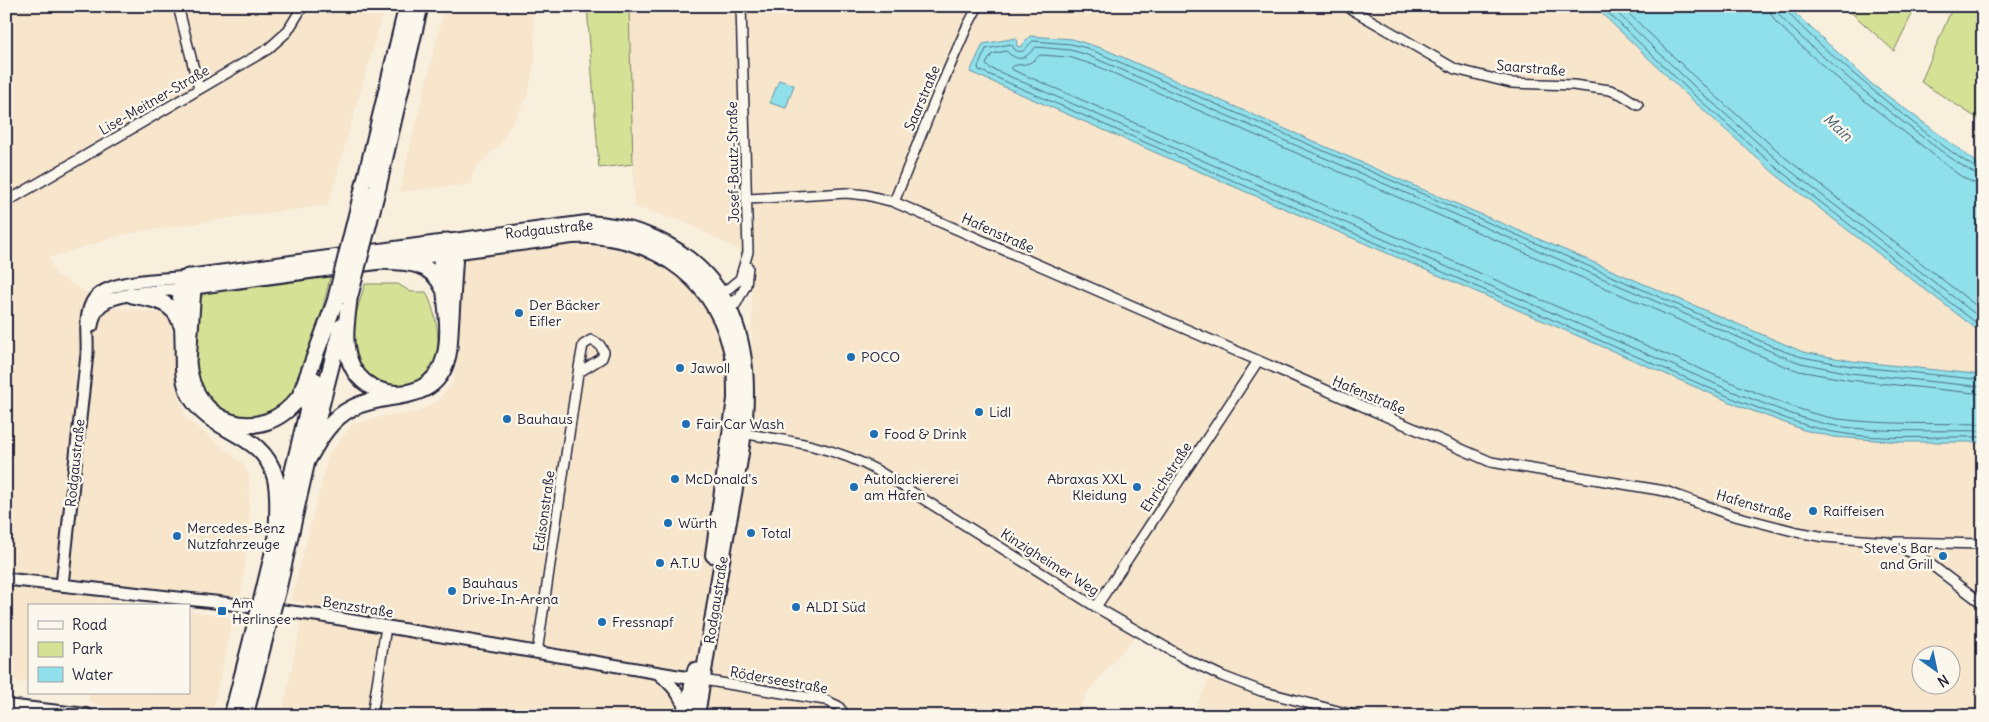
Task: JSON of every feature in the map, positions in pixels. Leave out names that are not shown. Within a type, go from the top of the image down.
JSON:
[{"type":"highway","points":[[371,188],[407,6]]},
{"type":"highway","points":[[277,534],[342,300],[420,6]]},
{"type":"highway","points":[[342,300],[349,357],[361,379],[371,388],[386,393],[413,391],[426,385],[436,375],[443,363],[447,317],[444,290],[448,249]]},
{"type":"highway","points":[[307,461],[330,425],[345,412],[368,402],[419,392],[431,385],[442,372],[447,362],[449,350],[448,249]]},
{"type":"highway","points":[[381,261],[408,262],[422,265],[434,272],[444,290]]},
{"type":"highway","points":[[187,284],[188,362],[191,382],[197,396],[208,409],[222,419],[239,425],[254,425],[266,422],[285,412],[293,405],[305,385],[342,300]]},
{"type":"highway","points":[[187,284],[183,332],[184,376],[193,400],[204,414],[246,438],[257,447],[272,470],[277,489],[277,534],[271,588]]},
{"type":"highway","points":[[132,295],[155,299],[168,305],[176,313],[183,332]]},
{"type":"highway","points":[[232,716],[258,640],[307,461],[342,300]]},
{"type":"highway","points":[[246,716],[258,640]]},
{"type":"main road","name":"Rodgaustraße","points":[[187,284],[381,261],[587,224],[620,226],[635,230],[669,244],[695,264],[725,301],[734,318],[742,345],[746,371],[738,433],[698,680],[697,716]]},
{"type":"main road","name":"Rodgaustraße","points":[[187,284],[448,249]]},
{"type":"main road","name":"Rodgaustraße","points":[[725,301],[727,335],[733,361],[738,433]]},
{"type":"main road","name":"Rodgaustraße","points":[[686,716],[698,680]]},
{"type":"main road","points":[[6,707],[86,716]]},
{"type":"street","points":[[178,6],[200,89]]},
{"type":"street","name":"Lise-Meitner-Straße","points":[[6,202],[268,49],[287,32],[303,6]]},
{"type":"street","name":"Josef-Bautz-Straße","points":[[725,301],[740,279],[748,255],[748,199],[741,6]]},
{"type":"street","name":"Saarstraße","points":[[894,202],[936,98],[978,6]]},
{"type":"street","name":"Saarstraße","points":[[1346,6],[1454,69],[1496,80],[1524,84],[1610,90],[1638,104]]},
{"type":"street","name":"Hafenstraße","points":[[748,199],[846,193],[866,195],[894,202],[1491,462],[1665,491],[1731,515],[1795,532],[1825,537],[1887,542],[1922,557],[1982,600]]},
{"type":"street","points":[[725,301],[746,285],[748,255]]},
{"type":"street","name":"Rodgaustraße","points":[[88,342],[88,312],[93,300],[103,290],[123,284],[187,284]]},
{"type":"street","name":"Rodgaustraße","points":[[62,585],[88,342],[92,322],[100,308],[110,300],[187,284]]},
{"type":"street","name":"Ehrichstraße","points":[[1096,607],[1258,361]]},
{"type":"street","name":"Edisonstraße","points":[[537,653],[578,373]]},
{"type":"street","name":"Kinzigheimer Weg","points":[[738,433],[818,446],[866,464],[1155,643],[1222,676],[1274,695],[1357,716]]},
{"type":"street","points":[[1887,542],[1983,544]]},
{"type":"street","name":"Benzstraße","points":[[6,578],[223,603],[386,627],[698,680]]},
{"type":"street","points":[[372,716],[386,627]]},
{"type":"street","points":[[658,673],[676,689],[684,703],[686,716]]},
{"type":"street","name":"Röderseestraße","points":[[698,680],[825,700],[838,706],[846,716]]},
{"type":"shaded area","points":[[6,6],[385,6],[328,205],[125,234],[49,258],[55,274],[112,307],[170,314],[177,381],[185,417],[242,463],[249,476],[249,533],[240,600],[100,586],[98,604],[28,604],[28,683],[6,681]]},
{"type":"shaded area","points":[[445,6],[556,6],[533,11],[535,60],[527,97],[500,144],[472,172],[472,184],[399,192]]},
{"type":"shaded area","points":[[629,6],[1594,6],[1689,97],[1775,174],[1983,334],[1983,375],[1852,361],[1803,352],[1788,347],[1089,43],[1072,39],[1040,36],[1021,47],[1017,46],[1016,38],[983,44],[970,71],[1737,405],[1804,430],[1834,437],[1902,442],[1983,442],[1983,716],[1396,716],[1362,707],[1359,716],[1192,716],[1214,668],[1180,651],[1142,627],[1087,693],[1076,716],[456,716],[371,703],[368,716],[282,716],[305,603],[291,601],[329,454],[352,425],[384,416],[416,413],[438,401],[454,381],[461,258],[553,243],[612,244],[663,263],[699,295],[722,335],[730,371],[752,357],[752,257],[685,222],[634,207]]},
{"type":"shaded area","points":[[100,598],[139,604],[99,604]]},
{"type":"shaded area","points":[[190,611],[234,618],[211,716],[137,716],[89,702],[90,694],[190,694]]},
{"type":"green space","points":[[587,6],[629,6],[633,164],[599,168]]},
{"type":"green space","points":[[1844,6],[1916,6],[1894,51]]},
{"type":"green space","points":[[1953,6],[1983,6],[1983,122],[1921,82]]},
{"type":"green space","points":[[331,274],[304,385],[274,416],[230,420],[193,382],[199,300],[204,294],[211,291],[242,289],[256,284]]},
{"type":"green space","points":[[365,284],[398,284],[411,292],[426,292],[436,323],[438,346],[432,367],[422,378],[409,384],[387,385],[368,375],[356,358],[352,331]]},
{"type":"water","name":"Main","points":[[1594,6],[1787,6],[1873,85],[1983,167],[1983,334],[1775,174],[1689,97]]},
{"type":"water","points":[[1030,36],[1072,39],[1104,49],[1417,187],[1803,352],[1852,361],[1983,375],[1983,442],[1902,442],[1834,437],[1804,430],[1737,405],[970,72],[983,44],[1016,38],[1017,46],[1021,47]]},
{"type":"water","points":[[779,80],[794,85],[786,108],[770,103]]},
{"type":"place","name":"Der Bäcker Eifler","points":[[519,313]]},
{"type":"place","name":"POCO","points":[[851,357]]},
{"type":"place","name":"Jawoll","points":[[680,368]]},
{"type":"place","name":"Lidl","points":[[979,412]]},
{"type":"place","name":"Bauhaus","points":[[507,419]]},
{"type":"place","name":"Fair Car Wash","points":[[686,424]]},
{"type":"place","name":"Food & Drink","points":[[874,434]]},
{"type":"place","name":"McDonald's","points":[[675,479]]},
{"type":"place","name":"Autolackiererei am Hafen","points":[[854,487]]},
{"type":"place","name":"Abraxas XXL Kleidung","points":[[1137,487]]},
{"type":"place","name":"Raiffeisen","points":[[1813,511]]},
{"type":"place","name":"Würth","points":[[668,523]]},
{"type":"place","name":"Total","points":[[751,533]]},
{"type":"place","name":"Mercedes-Benz Nutzfahrzeuge","points":[[177,536]]},
{"type":"place","name":"Steve's Bar and Grill","points":[[1943,556]]},
{"type":"place","name":"A.T.U","points":[[660,563]]},
{"type":"place","name":"Bauhaus Drive-In-Arena","points":[[452,591]]},
{"type":"place","name":"ALDI Süd","points":[[796,607]]},
{"type":"place","name":"Am Herlinsee","points":[[222,611]]},
{"type":"place","name":"Fressnapf","points":[[602,622]]}]
